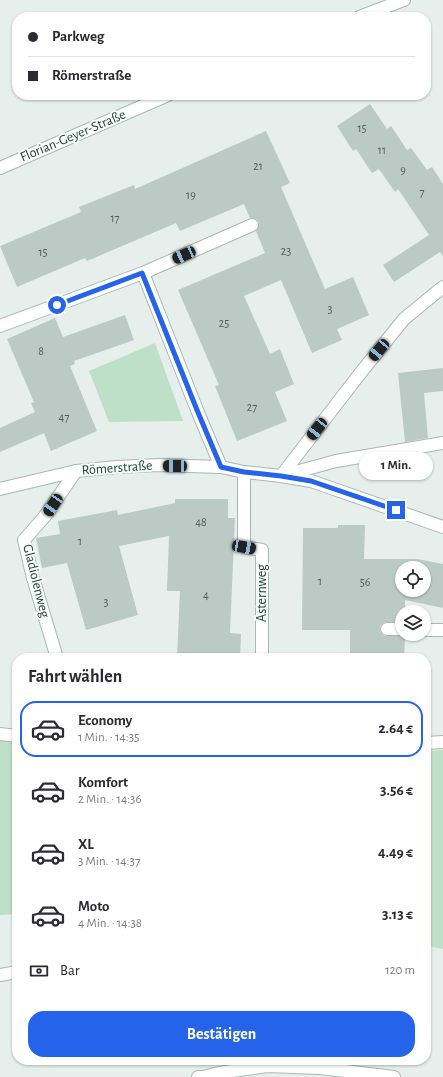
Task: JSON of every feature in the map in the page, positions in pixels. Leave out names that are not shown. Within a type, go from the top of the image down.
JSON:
[{"type":"street","points":[[372,12],[404,0]]},
{"type":"street","name":"Florian-Geyer-Straße","points":[[0,168],[156,100]]},
{"type":"street","points":[[0,326],[142,273],[252,225]]},
{"type":"street","points":[[142,273],[221,467]]},
{"type":"street","points":[[281,476],[404,319],[443,287]]},
{"type":"street","points":[[281,476],[336,461],[443,443]]},
{"type":"street","name":"Römerstraße","points":[[0,489],[76,471],[159,465],[221,467],[244,472],[311,481],[443,527]]},
{"type":"street","name":"Gladiolenweg","points":[[56,653],[33,578],[24,540],[46,516],[76,471]]},
{"type":"street","name":"Asternweg","points":[[244,472],[244,547],[262,550],[262,653]]},
{"type":"street","points":[[387,629],[395,629]]},
{"type":"street","points":[[431,630],[443,630]]},
{"type":"street","points":[[0,734],[12,735]]},
{"type":"street","points":[[431,743],[443,742]]},
{"type":"street","points":[[0,975],[12,973]]},
{"type":"street","points":[[198,1077],[267,1066],[320,1068],[394,1077]]},
{"type":"green space","points":[[155,343],[183,421],[109,422],[89,371]]},
{"type":"green space","points":[[0,737],[12,738],[12,914],[0,915]]},
{"type":"green space","points":[[443,750],[443,949],[431,947],[431,751]]},
{"type":"building","points":[[370,104],[387,129],[391,126],[407,150],[411,148],[427,170],[432,167],[443,184],[443,256],[440,252],[394,282],[383,265],[429,235],[398,189],[395,192],[379,169],[372,173],[356,149],[353,151],[337,126]]},
{"type":"building","points":[[266,131],[290,183],[281,187],[325,289],[353,277],[369,315],[337,329],[342,340],[312,353],[281,280],[244,296],[270,354],[280,349],[294,384],[275,392],[287,421],[237,441],[215,386],[219,385],[178,290],[265,253],[256,231],[259,226],[259,222],[256,219],[250,218],[244,204],[180,231],[176,223],[87,261],[85,258],[17,287],[0,246],[81,212],[79,207],[134,185],[135,189]]},
{"type":"building","points":[[125,315],[134,340],[74,361],[75,364],[70,366],[97,431],[51,451],[44,433],[0,452],[0,428],[35,412],[31,403],[34,402],[7,339],[55,318],[63,337]]},
{"type":"building","points":[[443,368],[443,391],[424,393],[428,438],[405,442],[398,373]]},
{"type":"building","points":[[175,499],[228,499],[228,518],[235,518],[230,633],[241,634],[240,653],[177,653],[180,591],[167,591],[169,536],[119,546],[138,615],[86,630],[67,563],[42,568],[36,538],[60,534],[58,521],[117,510],[118,515],[175,503]]},
{"type":"building","points":[[338,525],[365,525],[364,559],[417,559],[427,561],[395,561],[395,597],[431,597],[431,562],[443,564],[443,608],[405,600],[405,605],[395,605],[395,622],[383,623],[380,626],[380,632],[384,636],[395,636],[395,641],[405,641],[404,653],[350,653],[350,630],[302,630],[303,528],[338,528]]},
{"type":"route","points":[[57,305],[142,273],[221,467],[244,472],[311,481],[396,510]]}]
